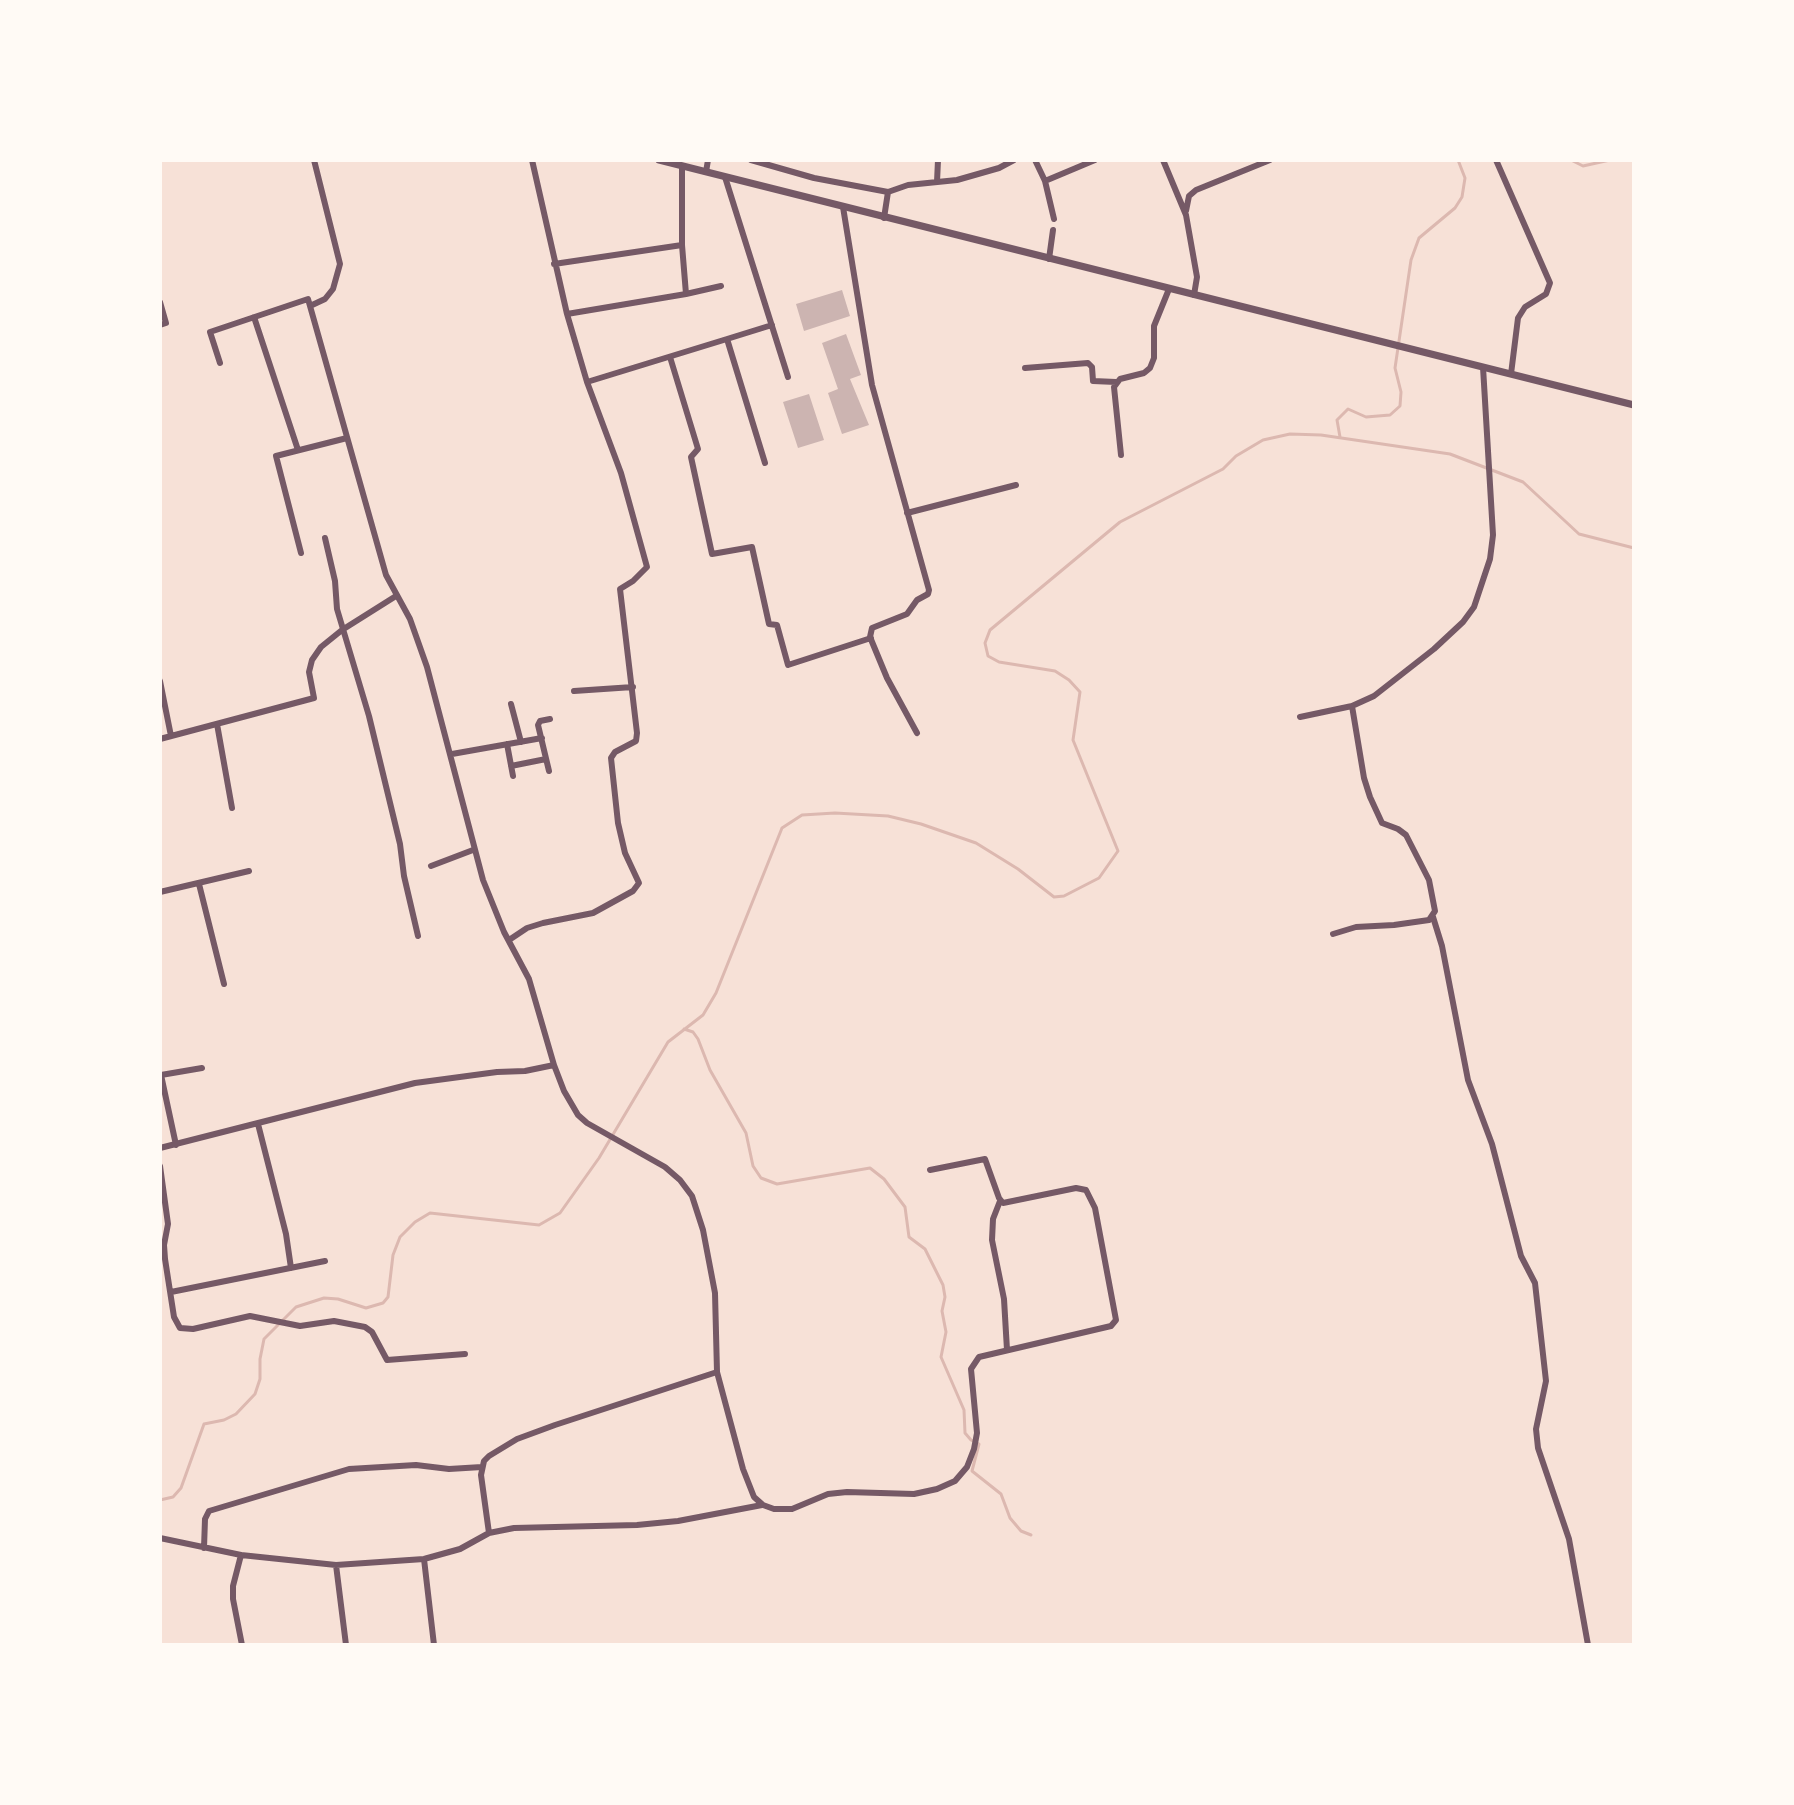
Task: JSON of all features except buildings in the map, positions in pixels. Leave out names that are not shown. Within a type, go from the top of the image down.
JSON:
[{"type":"street","points":[[310,306],[325,299],[333,289],[340,264],[314,160]]},
{"type":"street","points":[[509,940],[527,928],[593,913],[639,883],[625,853],[618,823],[611,758],[615,752],[636,741],[633,687],[620,589],[647,567],[621,473],[587,382],[567,314],[532,160]]},
{"type":"street","points":[[659,160],[1634,405]]},
{"type":"street","points":[[706,172],[708,160]]},
{"type":"street","points":[[751,160],[814,178],[888,192],[908,185],[957,180],[999,168],[1014,160]]},
{"type":"street","points":[[937,182],[938,160]]},
{"type":"street","points":[[1035,160],[1045,181],[1054,219]]},
{"type":"street","points":[[1045,181],[1095,160]]},
{"type":"street","points":[[1163,160],[1186,215]]},
{"type":"street","points":[[1178,196],[1270,160]]},
{"type":"street","points":[[1496,160],[1550,283],[1546,294],[1525,307],[1518,318],[1511,374]]},
{"type":"street","points":[[682,166],[682,245],[686,294]]},
{"type":"street","points":[[725,177],[788,377]]},
{"type":"street","points":[[1194,295],[1197,277],[1186,205],[1196,190]]},
{"type":"street","points":[[884,218],[888,192]]},
{"type":"street","points":[[843,207],[872,385],[928,594],[917,600],[907,614],[872,628],[871,638],[887,678],[917,733]]},
{"type":"street","points":[[1049,259],[1053,230]]},
{"type":"street","points":[[554,264],[682,245]]},
{"type":"street","points":[[567,314],[721,286]]},
{"type":"street","points":[[1025,368],[1088,363],[1092,367],[1093,381],[1116,382],[1144,373],[1154,358],[1154,326],[1169,289]]},
{"type":"street","points":[[220,363],[210,332],[308,299],[376,545],[396,596],[410,619],[427,667],[452,754],[473,850],[494,908],[529,979],[554,1065],[572,1106],[587,1123],[671,1171],[692,1196],[703,1230],[715,1293],[717,1372],[743,1469],[754,1497],[763,1505],[774,1509],[792,1509],[833,1493],[856,1491],[914,1494],[937,1489],[960,1477],[974,1449],[977,1433],[971,1369],[979,1357],[1111,1326],[1116,1320],[1095,1208],[1086,1190],[1076,1188],[1009,1202],[1000,1201]]},
{"type":"street","points":[[160,302],[166,323],[160,325]]},
{"type":"street","points":[[254,317],[298,450]]},
{"type":"street","points":[[587,382],[772,325]]},
{"type":"street","points":[[727,339],[765,463]]},
{"type":"street","points":[[670,357],[698,449],[691,457],[712,554],[752,547],[769,624],[777,625],[788,665],[871,638]]},
{"type":"street","points":[[1300,717],[1352,706],[1390,686],[1463,622],[1474,607],[1490,559],[1493,535],[1483,367]]},
{"type":"street","points":[[1116,382],[1114,397],[1121,455]]},
{"type":"street","points":[[301,553],[276,456],[347,438]]},
{"type":"street","points":[[907,513],[1016,485]]},
{"type":"street","points":[[325,538],[342,630],[365,701],[400,844],[406,889],[418,936]]},
{"type":"street","points":[[160,739],[314,698],[309,672],[312,660],[321,647],[396,596]]},
{"type":"street","points":[[160,681],[171,736]]},
{"type":"street","points":[[574,691],[633,687]]},
{"type":"street","points":[[511,704],[521,742]]},
{"type":"street","points":[[1352,706],[1364,778],[1380,821],[1402,831],[1423,866],[1434,899],[1433,917],[1440,935],[1468,1080],[1492,1144],[1521,1256],[1535,1283],[1546,1381],[1536,1429],[1538,1448],[1569,1539],[1588,1645]]},
{"type":"street","points":[[549,771],[538,725],[540,721],[550,719]]},
{"type":"street","points":[[217,724],[232,808]]},
{"type":"street","points":[[452,754],[542,738]]},
{"type":"street","points":[[507,744],[513,776]]},
{"type":"street","points":[[511,766],[546,759]]},
{"type":"street","points":[[431,866],[473,850]]},
{"type":"street","points":[[160,892],[249,871]]},
{"type":"street","points":[[199,884],[224,984]]},
{"type":"street","points":[[1333,934],[1356,927],[1394,925],[1433,917]]},
{"type":"street","points":[[160,1148],[424,1081],[525,1071],[554,1065]]},
{"type":"street","points":[[176,1145],[161,1075],[202,1068]]},
{"type":"street","points":[[258,1124],[286,1234],[291,1268]]},
{"type":"street","points":[[930,1170],[985,1159],[1000,1201],[993,1219],[992,1240],[1004,1299],[1007,1350]]},
{"type":"street","points":[[160,1166],[168,1224],[165,1259],[175,1322],[184,1329],[244,1316],[300,1326],[334,1321],[365,1327],[379,1341],[387,1360],[465,1354]]},
{"type":"street","points":[[171,1292],[325,1261]]},
{"type":"street","points":[[489,1533],[482,1467],[489,1456],[517,1439],[717,1372]]},
{"type":"street","points":[[204,1548],[205,1519],[210,1510],[349,1469],[416,1465],[449,1469],[482,1467]]},
{"type":"street","points":[[160,1538],[241,1555],[336,1565],[424,1559],[460,1549],[489,1533],[519,1528],[678,1521],[763,1505]]},
{"type":"street","points":[[241,1555],[233,1599],[242,1645]]},
{"type":"street","points":[[424,1559],[434,1645]]},
{"type":"street","points":[[336,1565],[346,1645]]},
{"type":"waterway","points":[[1340,437],[1337,420],[1348,409],[1366,417],[1390,415],[1400,406],[1401,392],[1395,368],[1411,260],[1419,238],[1455,208],[1462,197],[1465,178],[1458,160]]},
{"type":"waterway","points":[[1571,160],[1583,166],[1610,160]]},
{"type":"waterway","points":[[160,1500],[173,1497],[181,1488],[204,1424],[236,1414],[255,1394],[260,1379],[264,1339],[296,1307],[324,1298],[366,1308],[383,1303],[388,1297],[393,1255],[400,1237],[430,1213],[539,1225],[560,1213],[599,1158],[668,1042],[703,1015],[716,993],[782,828],[802,815],[888,816],[976,843],[1018,869],[1054,897],[1064,896],[1099,878],[1118,851],[1073,740],[1080,692],[1055,671],[999,662],[988,656],[985,643],[990,630],[1120,522],[1223,469],[1236,456],[1263,440],[1290,434],[1321,435],[1450,454],[1523,482],[1579,534],[1634,548]]},
{"type":"waterway","points":[[684,1029],[693,1032],[698,1039],[710,1070],[746,1133],[753,1166],[761,1178],[777,1184],[870,1168],[884,1179],[905,1207],[909,1237],[925,1249],[943,1285],[945,1297],[942,1311],[946,1332],[941,1357],[964,1410],[965,1433],[979,1444],[972,1471],[1001,1494],[1010,1518],[1021,1531],[1031,1535]]}]
